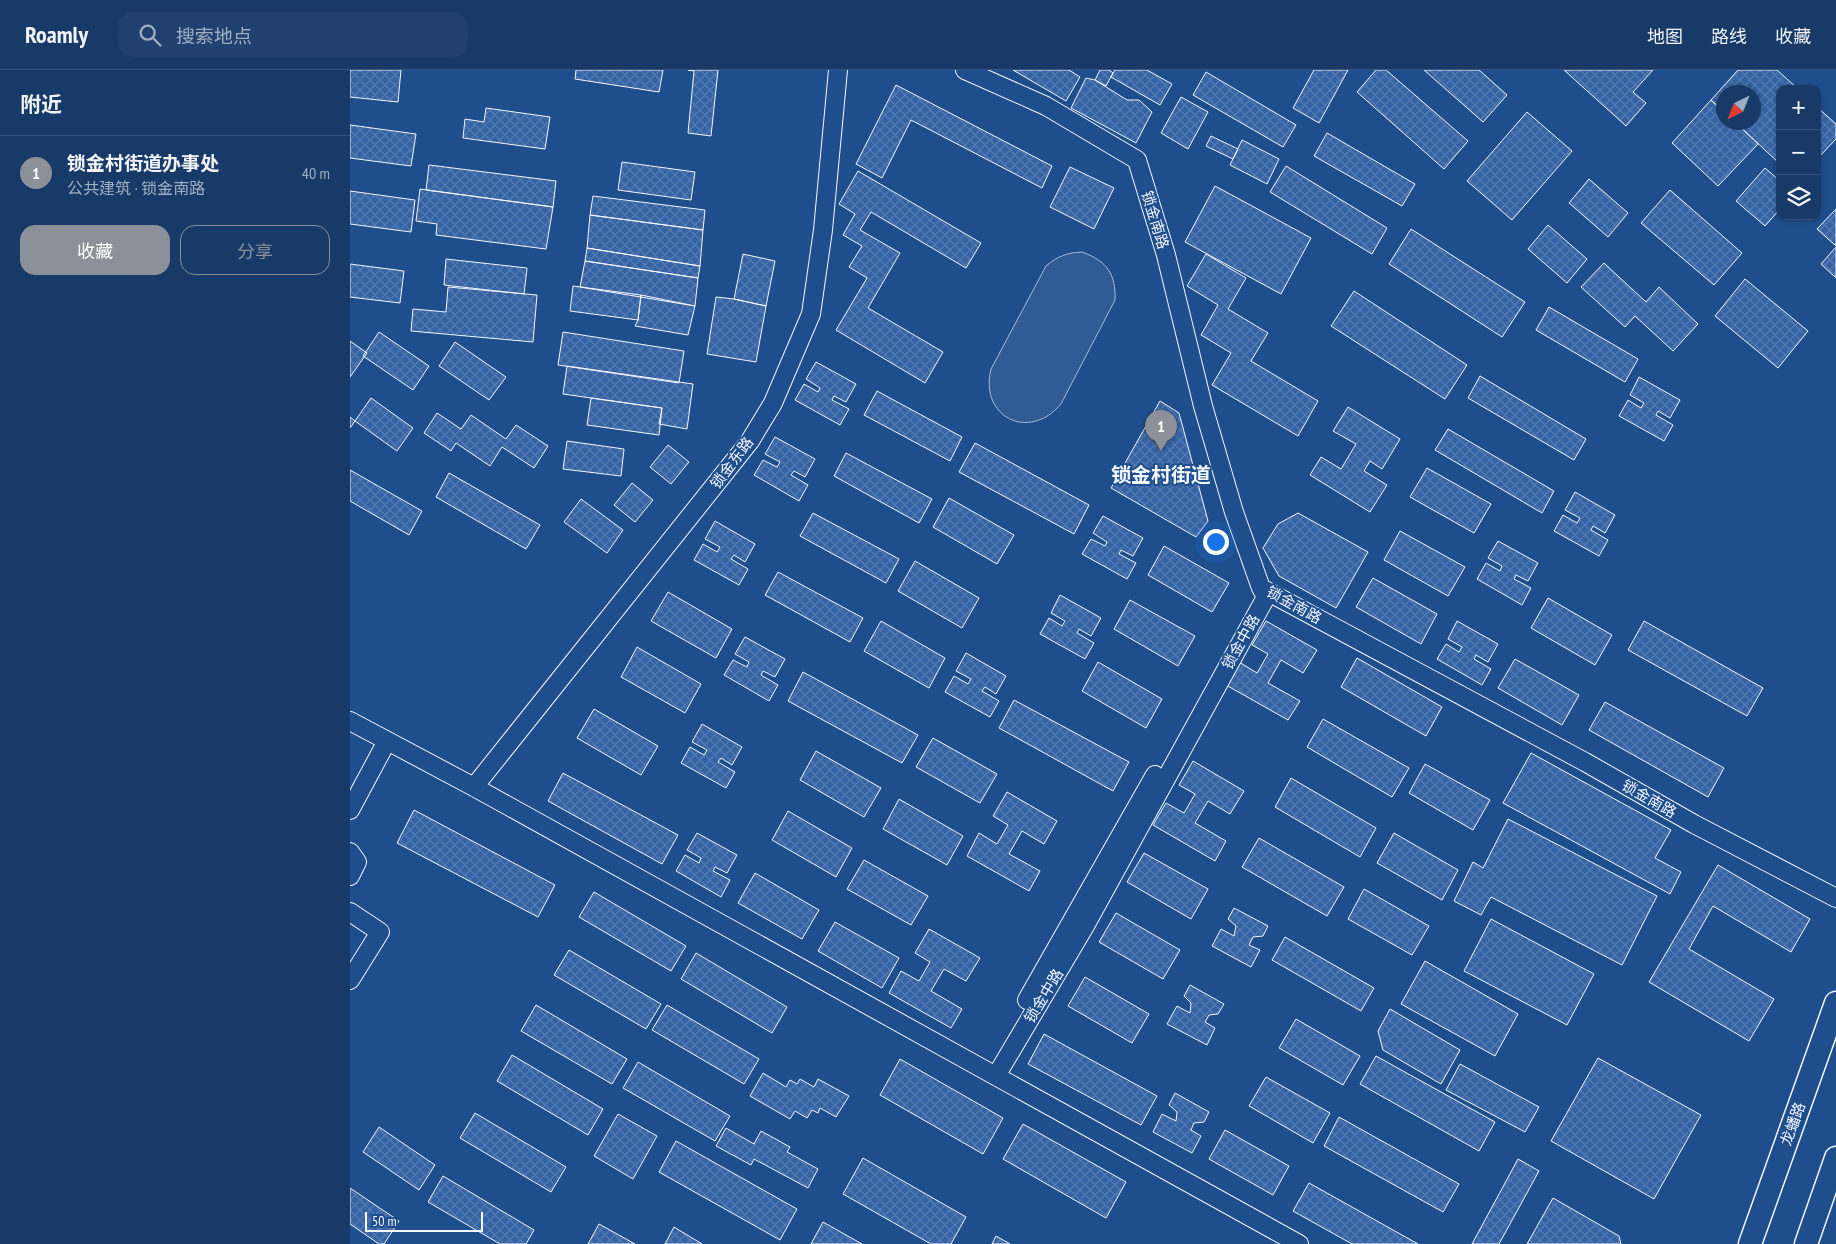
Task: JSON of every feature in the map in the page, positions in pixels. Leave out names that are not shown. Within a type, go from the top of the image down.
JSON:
[{"type":"main road","name":"龙蟠路","points":[[1750,1244],[1836,1003]]},
{"type":"main road","points":[[1806,1244],[1836,1158]]},
{"type":"street","name":"锁金东路","points":[[474,788],[750,441],[773,403],[811,314],[823,230],[838,70]]},
{"type":"street","name":"锁金南路","points":[[965,70],[1046,106],[1137,160],[1166,255],[1203,406],[1226,486],[1261,588],[1585,762],[1694,824],[1836,898]]},
{"type":"street","name":"锁金中路","points":[[991,1074],[1085,926],[1266,597],[1261,588]]},
{"type":"street","points":[[350,721],[1299,1244]]},
{"type":"street","points":[[350,810],[387,741]]},
{"type":"street","points":[[350,852],[357,862],[350,876]]},
{"type":"street","points":[[350,912],[380,932],[350,980]]},
{"type":"shaded area","points":[[1082,252],[1104,264],[1112,276],[1115,300],[1061,404],[1048,415],[1035,421],[1022,422],[1010,419],[999,411],[992,400],[989,386],[991,369],[1046,266],[1062,256]]},
{"type":"building","points":[[350,70],[401,70],[398,102],[350,97]]},
{"type":"building","points":[[576,70],[663,70],[659,92],[575,79]]},
{"type":"building","points":[[688,70],[718,70],[711,136],[688,133],[694,71]]},
{"type":"building","points":[[1013,70],[1069,70],[1080,77],[1066,101]]},
{"type":"building","points":[[1100,70],[1109,70],[1113,73],[1106,86],[1095,80]]},
{"type":"building","points":[[1115,70],[1147,70],[1172,84],[1160,105],[1111,77]]},
{"type":"building","points":[[1314,70],[1348,70],[1319,123],[1293,108]]},
{"type":"building","points":[[1376,70],[1386,70],[1468,141],[1444,169],[1357,92]]},
{"type":"building","points":[[1424,70],[1479,70],[1507,95],[1483,122]]},
{"type":"building","points":[[1564,70],[1653,70],[1633,92],[1646,103],[1626,126]]},
{"type":"building","points":[[1738,70],[1777,70],[1794,85],[1776,85],[1776,160],[1744,130],[1761,130],[1761,85],[1724,85]]},
{"type":"building","points":[[1206,72],[1296,125],[1283,147],[1193,95]]},
{"type":"building","points":[[1086,78],[1095,80],[1127,100],[1139,100],[1152,112],[1136,143],[1071,108]]},
{"type":"building","points":[[896,85],[1052,166],[1042,188],[911,120],[882,178],[856,164]]},
{"type":"building","points":[[1716,94],[1716,105],[1711,100]]},
{"type":"building","points":[[1181,97],[1208,112],[1188,149],[1161,133]]},
{"type":"building","points":[[1711,100],[1716,105],[1716,130],[1743,130],[1758,144],[1718,186],[1672,143]]},
{"type":"building","points":[[486,108],[550,117],[545,149],[463,138],[465,119],[484,122]]},
{"type":"building","points":[[1821,111],[1836,124],[1836,139],[1821,155]]},
{"type":"building","points":[[1527,112],[1572,151],[1512,220],[1467,181]]},
{"type":"building","points":[[350,125],[416,134],[411,166],[350,158]]},
{"type":"building","points":[[1327,133],[1415,184],[1402,206],[1314,156]]},
{"type":"building","points":[[1211,136],[1238,149],[1233,159],[1206,146]]},
{"type":"building","points":[[1242,140],[1279,159],[1267,184],[1230,165]]},
{"type":"building","points":[[622,162],[695,172],[691,200],[618,190]]},
{"type":"building","points":[[429,165],[556,181],[553,207],[426,190]]},
{"type":"building","points":[[1286,166],[1387,228],[1372,254],[1270,192]]},
{"type":"building","points":[[1070,167],[1114,188],[1094,229],[1050,207]]},
{"type":"building","points":[[1765,168],[1776,178],[1776,214],[1765,226],[1736,201]]},
{"type":"building","points":[[858,171],[981,243],[966,268],[871,212],[860,230],[900,253],[868,308],[943,352],[925,383],[836,330],[867,278],[849,267],[862,246],[843,235],[855,214],[839,204]]},
{"type":"building","points":[[1589,179],[1628,213],[1608,237],[1569,203]]},
{"type":"building","points":[[1215,186],[1311,238],[1281,294],[1185,242]]},
{"type":"building","points":[[420,189],[553,207],[546,249],[436,235],[437,224],[416,221]]},
{"type":"building","points":[[1670,190],[1742,253],[1714,285],[1641,223]]},
{"type":"building","points":[[350,191],[415,200],[411,232],[350,224]]},
{"type":"building","points":[[593,196],[705,210],[703,230],[590,215]]},
{"type":"building","points":[[1836,209],[1836,246],[1817,229]]},
{"type":"building","points":[[590,215],[703,230],[700,266],[587,248]]},
{"type":"building","points":[[1548,225],[1587,259],[1567,283],[1528,249]]},
{"type":"building","points":[[1411,229],[1525,302],[1502,337],[1389,264]]},
{"type":"building","points":[[1836,247],[1836,278],[1821,264]]},
{"type":"building","points":[[587,248],[700,266],[698,278],[585,261]]},
{"type":"building","points":[[743,254],[775,261],[766,306],[734,299]]},
{"type":"building","points":[[1206,254],[1246,278],[1228,309],[1268,333],[1251,361],[1318,401],[1298,436],[1212,385],[1231,353],[1201,335],[1218,305],[1187,286]]},
{"type":"building","points":[[446,259],[527,268],[524,294],[444,285]]},
{"type":"building","points":[[585,261],[698,278],[695,306],[580,287]]},
{"type":"building","points":[[1604,263],[1646,302],[1659,287],[1698,324],[1673,351],[1635,316],[1625,327],[1581,287]]},
{"type":"building","points":[[350,264],[404,271],[400,303],[350,297]]},
{"type":"building","points":[[1745,279],[1808,331],[1778,368],[1715,316]]},
{"type":"building","points":[[573,286],[641,295],[638,320],[570,311]]},
{"type":"building","points":[[448,287],[537,295],[533,342],[411,331],[413,309],[446,312]]},
{"type":"building","points":[[1354,291],[1467,365],[1445,399],[1331,326]]},
{"type":"building","points":[[641,295],[695,306],[688,335],[635,326],[638,320]]},
{"type":"building","points":[[716,297],[766,306],[756,362],[707,354]]},
{"type":"building","points":[[1549,307],[1638,359],[1625,382],[1536,330]]},
{"type":"building","points":[[379,332],[429,366],[413,390],[363,356]]},
{"type":"building","points":[[563,332],[684,351],[679,383],[558,365]]},
{"type":"building","points":[[350,341],[367,353],[350,377]]},
{"type":"building","points":[[455,342],[506,377],[489,400],[439,366]]},
{"type":"building","points":[[816,362],[856,384],[846,402],[834,396],[832,400],[849,409],[840,425],[795,400],[804,384],[818,392],[820,388],[806,379]]},
{"type":"building","points":[[567,366],[693,384],[687,429],[659,424],[662,408],[563,394]]},
{"type":"building","points":[[1480,376],[1586,439],[1574,460],[1468,398]]},
{"type":"building","points":[[1639,377],[1680,400],[1670,418],[1658,411],[1656,415],[1673,425],[1664,441],[1619,416],[1628,400],[1641,408],[1644,403],[1630,395]]},
{"type":"building","points":[[877,391],[962,437],[950,461],[864,415]]},
{"type":"building","points":[[371,398],[413,428],[397,451],[355,421]]},
{"type":"building","points":[[591,398],[662,408],[659,435],[587,425]]},
{"type":"building","points":[[1160,401],[1179,413],[1208,521],[1196,537],[1111,488]]},
{"type":"building","points":[[1348,407],[1400,439],[1382,469],[1370,461],[1364,471],[1387,485],[1370,512],[1310,475],[1321,457],[1341,469],[1356,444],[1333,431]]},
{"type":"building","points":[[437,413],[461,429],[471,415],[506,439],[516,425],[548,446],[534,468],[502,447],[490,466],[456,443],[451,451],[424,433]]},
{"type":"building","points":[[350,417],[355,421],[350,428]]},
{"type":"building","points":[[1448,429],[1554,491],[1542,513],[1435,450]]},
{"type":"building","points":[[775,437],[815,459],[805,477],[794,471],[791,475],[808,485],[799,501],[754,475],[763,460],[777,467],[780,462],[765,454]]},
{"type":"building","points":[[567,441],[624,449],[621,476],[563,469]]},
{"type":"building","points":[[975,443],[1089,505],[1074,534],[959,472]]},
{"type":"building","points":[[668,445],[689,462],[671,484],[650,467]]},
{"type":"building","points":[[846,453],[932,499],[919,523],[834,476]]},
{"type":"building","points":[[1427,468],[1491,504],[1474,533],[1410,497]]},
{"type":"building","points":[[350,470],[422,511],[409,535],[350,501]]},
{"type":"building","points":[[449,473],[540,525],[526,549],[436,497]]},
{"type":"building","points":[[632,483],[653,500],[635,522],[614,505]]},
{"type":"building","points":[[1575,492],[1615,515],[1605,533],[1593,526],[1591,530],[1608,540],[1599,556],[1554,531],[1563,515],[1577,523],[1580,518],[1565,510]]},
{"type":"building","points":[[949,498],[1014,535],[997,564],[933,527]]},
{"type":"building","points":[[581,499],[623,530],[607,553],[564,522]]},
{"type":"building","points":[[813,513],[899,559],[886,583],[800,536]]},
{"type":"building","points":[[1298,513],[1368,552],[1336,608],[1279,576],[1263,548],[1278,524]]},
{"type":"building","points":[[1103,516],[1143,538],[1133,556],[1121,550],[1119,554],[1136,563],[1127,579],[1082,554],[1091,539],[1105,546],[1107,542],[1093,533]]},
{"type":"building","points":[[715,521],[755,544],[745,562],[734,555],[731,559],[748,569],[739,585],[694,560],[703,544],[717,552],[720,547],[705,539]]},
{"type":"building","points":[[1400,531],[1465,567],[1448,596],[1384,560]]},
{"type":"building","points":[[1498,541],[1538,563],[1528,581],[1516,575],[1514,579],[1531,588],[1522,605],[1477,579],[1486,563],[1500,571],[1502,566],[1488,558]]},
{"type":"building","points":[[1164,546],[1229,583],[1212,612],[1148,575]]},
{"type":"building","points":[[915,561],[979,598],[962,628],[898,591]]},
{"type":"building","points":[[778,572],[863,618],[850,642],[765,595]]},
{"type":"building","points":[[1373,578],[1437,614],[1421,644],[1356,607]]},
{"type":"building","points":[[668,592],[732,629],[716,658],[651,621]]},
{"type":"building","points":[[1060,595],[1101,618],[1091,636],[1079,629],[1077,633],[1094,643],[1085,659],[1040,634],[1049,618],[1062,626],[1065,621],[1051,613]]},
{"type":"building","points":[[1548,598],[1612,635],[1595,665],[1531,628]]},
{"type":"building","points":[[1130,600],[1195,636],[1178,666],[1114,629]]},
{"type":"building","points":[[881,621],[945,658],[929,688],[864,651]]},
{"type":"building","points":[[1266,621],[1317,650],[1303,673],[1281,660],[1268,683],[1300,701],[1288,720],[1226,685],[1239,662],[1257,673],[1268,654],[1252,645]]},
{"type":"building","points":[[1457,621],[1498,644],[1488,662],[1476,655],[1474,659],[1491,669],[1482,685],[1437,659],[1446,644],[1459,652],[1462,647],[1448,639]]},
{"type":"building","points":[[1644,621],[1763,688],[1747,716],[1628,650]]},
{"type":"building","points":[[745,637],[785,659],[775,677],[763,671],[761,675],[778,685],[769,701],[724,675],[733,660],[747,667],[749,662],[735,654]]},
{"type":"building","points":[[637,647],[701,684],[685,713],[621,677]]},
{"type":"building","points":[[966,653],[1006,676],[996,694],[985,687],[982,691],[999,701],[990,717],[945,692],[954,676],[968,684],[971,679],[956,671]]},
{"type":"building","points":[[1357,658],[1442,707],[1426,736],[1341,687]]},
{"type":"building","points":[[1515,659],[1579,695],[1562,725],[1498,688]]},
{"type":"building","points":[[1098,662],[1162,699],[1146,728],[1082,691]]},
{"type":"building","points":[[803,672],[918,735],[902,763],[788,701]]},
{"type":"building","points":[[1014,700],[1129,762],[1113,791],[999,728]]},
{"type":"building","points":[[1605,702],[1724,768],[1708,797],[1589,730]]},
{"type":"building","points":[[594,709],[658,746],[641,775],[577,738]]},
{"type":"building","points":[[1323,719],[1409,768],[1392,797],[1307,747]]},
{"type":"building","points":[[702,724],[742,747],[732,765],[721,758],[718,762],[735,772],[726,788],[681,763],[690,747],[704,755],[707,750],[692,742]]},
{"type":"building","points":[[933,738],[997,774],[980,803],[916,767]]},
{"type":"building","points":[[816,751],[881,788],[864,817],[800,780]]},
{"type":"building","points":[[1531,753],[1671,830],[1655,858],[1681,872],[1670,894],[1503,803]]},
{"type":"building","points":[[1193,761],[1244,791],[1230,814],[1208,801],[1195,823],[1226,841],[1215,861],[1153,825],[1166,803],[1184,813],[1195,794],[1179,785]]},
{"type":"building","points":[[1425,764],[1490,800],[1473,830],[1409,793]]},
{"type":"building","points":[[563,773],[678,835],[662,864],[548,801]]},
{"type":"building","points":[[1291,778],[1376,828],[1360,857],[1275,807]]},
{"type":"building","points":[[1007,792],[1057,821],[1044,844],[1022,831],[1009,854],[1040,871],[1029,891],[967,856],[979,833],[997,844],[1008,825],[993,816]]},
{"type":"building","points":[[899,799],[963,836],[947,865],[883,829]]},
{"type":"building","points":[[414,810],[555,885],[538,917],[397,843]]},
{"type":"building","points":[[788,811],[852,848],[836,877],[772,840]]},
{"type":"building","points":[[1508,819],[1657,896],[1622,965],[1491,897],[1481,915],[1454,901],[1473,862],[1483,868]]},
{"type":"building","points":[[697,833],[737,855],[727,873],[715,867],[713,871],[730,880],[721,897],[676,871],[685,855],[699,863],[701,858],[687,850]]},
{"type":"building","points":[[1394,833],[1458,870],[1442,900],[1377,863]]},
{"type":"building","points":[[1259,838],[1344,887],[1327,916],[1242,867]]},
{"type":"building","points":[[1144,853],[1208,889],[1191,919],[1127,882]]},
{"type":"building","points":[[864,860],[928,896],[911,925],[847,889]]},
{"type":"building","points":[[1718,865],[1810,919],[1791,952],[1713,906],[1689,949],[1774,999],[1749,1041],[1649,982]]},
{"type":"building","points":[[755,873],[819,910],[802,939],[738,903]]},
{"type":"building","points":[[1364,889],[1429,926],[1412,955],[1348,919]]},
{"type":"building","points":[[594,892],[686,946],[671,971],[579,917]]},
{"type":"building","points":[[1234,908],[1268,926],[1263,936],[1253,937],[1249,945],[1260,950],[1251,967],[1212,946],[1221,929],[1234,936],[1236,926],[1228,919]]},
{"type":"building","points":[[1116,913],[1180,950],[1163,979],[1099,942]]},
{"type":"building","points":[[1491,919],[1594,974],[1567,1025],[1464,971]]},
{"type":"building","points":[[835,922],[899,958],[882,988],[818,951]]},
{"type":"building","points":[[929,929],[980,958],[966,981],[944,969],[931,991],[962,1009],[951,1028],[889,993],[901,971],[919,981],[930,962],[915,953]]},
{"type":"building","points":[[1285,937],[1374,988],[1361,1011],[1272,960]]},
{"type":"building","points":[[569,950],[661,1004],[646,1029],[554,975]]},
{"type":"building","points":[[696,953],[787,1007],[772,1033],[681,979]]},
{"type":"building","points":[[1425,961],[1518,1014],[1495,1056],[1401,1004]]},
{"type":"building","points":[[1085,977],[1149,1014],[1132,1043],[1068,1006]]},
{"type":"building","points":[[1190,985],[1224,1004],[1218,1014],[1209,1015],[1205,1022],[1215,1028],[1207,1045],[1167,1024],[1177,1006],[1190,1013],[1191,1003],[1184,996]]},
{"type":"building","points":[[536,1005],[627,1059],[612,1084],[521,1031]]},
{"type":"building","points":[[667,1005],[759,1059],[744,1084],[652,1030]]},
{"type":"building","points":[[1390,1009],[1460,1050],[1441,1084],[1383,1050],[1378,1031]]},
{"type":"building","points":[[1296,1019],[1360,1056],[1343,1085],[1279,1048]]},
{"type":"building","points":[[1044,1034],[1157,1096],[1141,1125],[1028,1064]]},
{"type":"building","points":[[512,1055],[603,1109],[588,1135],[497,1081]]},
{"type":"building","points":[[1376,1056],[1495,1122],[1479,1151],[1360,1084]]},
{"type":"building","points":[[1598,1058],[1701,1115],[1654,1199],[1551,1141]]},
{"type":"building","points":[[900,1059],[1003,1118],[983,1154],[880,1095]]},
{"type":"building","points":[[638,1062],[730,1116],[715,1141],[623,1088]]},
{"type":"building","points":[[1460,1064],[1539,1107],[1525,1132],[1446,1090]]},
{"type":"building","points":[[763,1073],[786,1087],[790,1080],[797,1084],[800,1079],[814,1087],[818,1079],[849,1096],[836,1117],[820,1108],[818,1113],[812,1110],[807,1118],[795,1111],[790,1119],[750,1096]]},
{"type":"building","points":[[1266,1077],[1330,1113],[1313,1143],[1249,1106]]},
{"type":"building","points":[[1175,1093],[1209,1112],[1204,1122],[1194,1123],[1191,1130],[1201,1136],[1192,1153],[1153,1132],[1162,1114],[1176,1121],[1177,1112],[1169,1105]]},
{"type":"building","points":[[475,1113],[566,1167],[551,1192],[460,1138]]},
{"type":"building","points":[[618,1114],[657,1136],[633,1179],[594,1156]]},
{"type":"building","points":[[1339,1117],[1459,1184],[1443,1212],[1324,1146]]},
{"type":"building","points":[[1023,1124],[1126,1182],[1106,1218],[1003,1159]]},
{"type":"building","points":[[379,1127],[435,1165],[419,1190],[363,1152]]},
{"type":"building","points":[[726,1128],[754,1144],[761,1131],[790,1147],[787,1152],[818,1169],[808,1188],[754,1159],[751,1165],[716,1146]]},
{"type":"building","points":[[1225,1130],[1289,1166],[1273,1195],[1209,1159]]},
{"type":"building","points":[[676,1141],[797,1209],[780,1240],[659,1172]]},
{"type":"building","points":[[863,1158],[966,1217],[951,1244],[931,1244],[843,1194]]},
{"type":"building","points":[[1518,1159],[1539,1171],[1499,1244],[1472,1244]]},
{"type":"building","points":[[443,1176],[534,1230],[526,1244],[500,1244],[428,1202]]},
{"type":"building","points":[[1309,1183],[1418,1244],[1352,1244],[1293,1211]]},
{"type":"building","points":[[350,1188],[399,1221],[384,1244],[379,1244],[350,1224]]},
{"type":"building","points":[[1553,1198],[1619,1236],[1621,1244],[1527,1244]]},
{"type":"building","points":[[823,1222],[862,1244],[811,1244]]},
{"type":"building","points":[[599,1224],[635,1244],[588,1244]]},
{"type":"building","points":[[674,1227],[702,1244],[665,1244]]},
{"type":"building","points":[[996,1236],[1010,1244],[992,1244]]},
{"type":"place","name":"锁金村街道办事处","points":[[1161,451]]},
{"type":"district","name":"锁金村街道","points":[[1161,475]]}]
